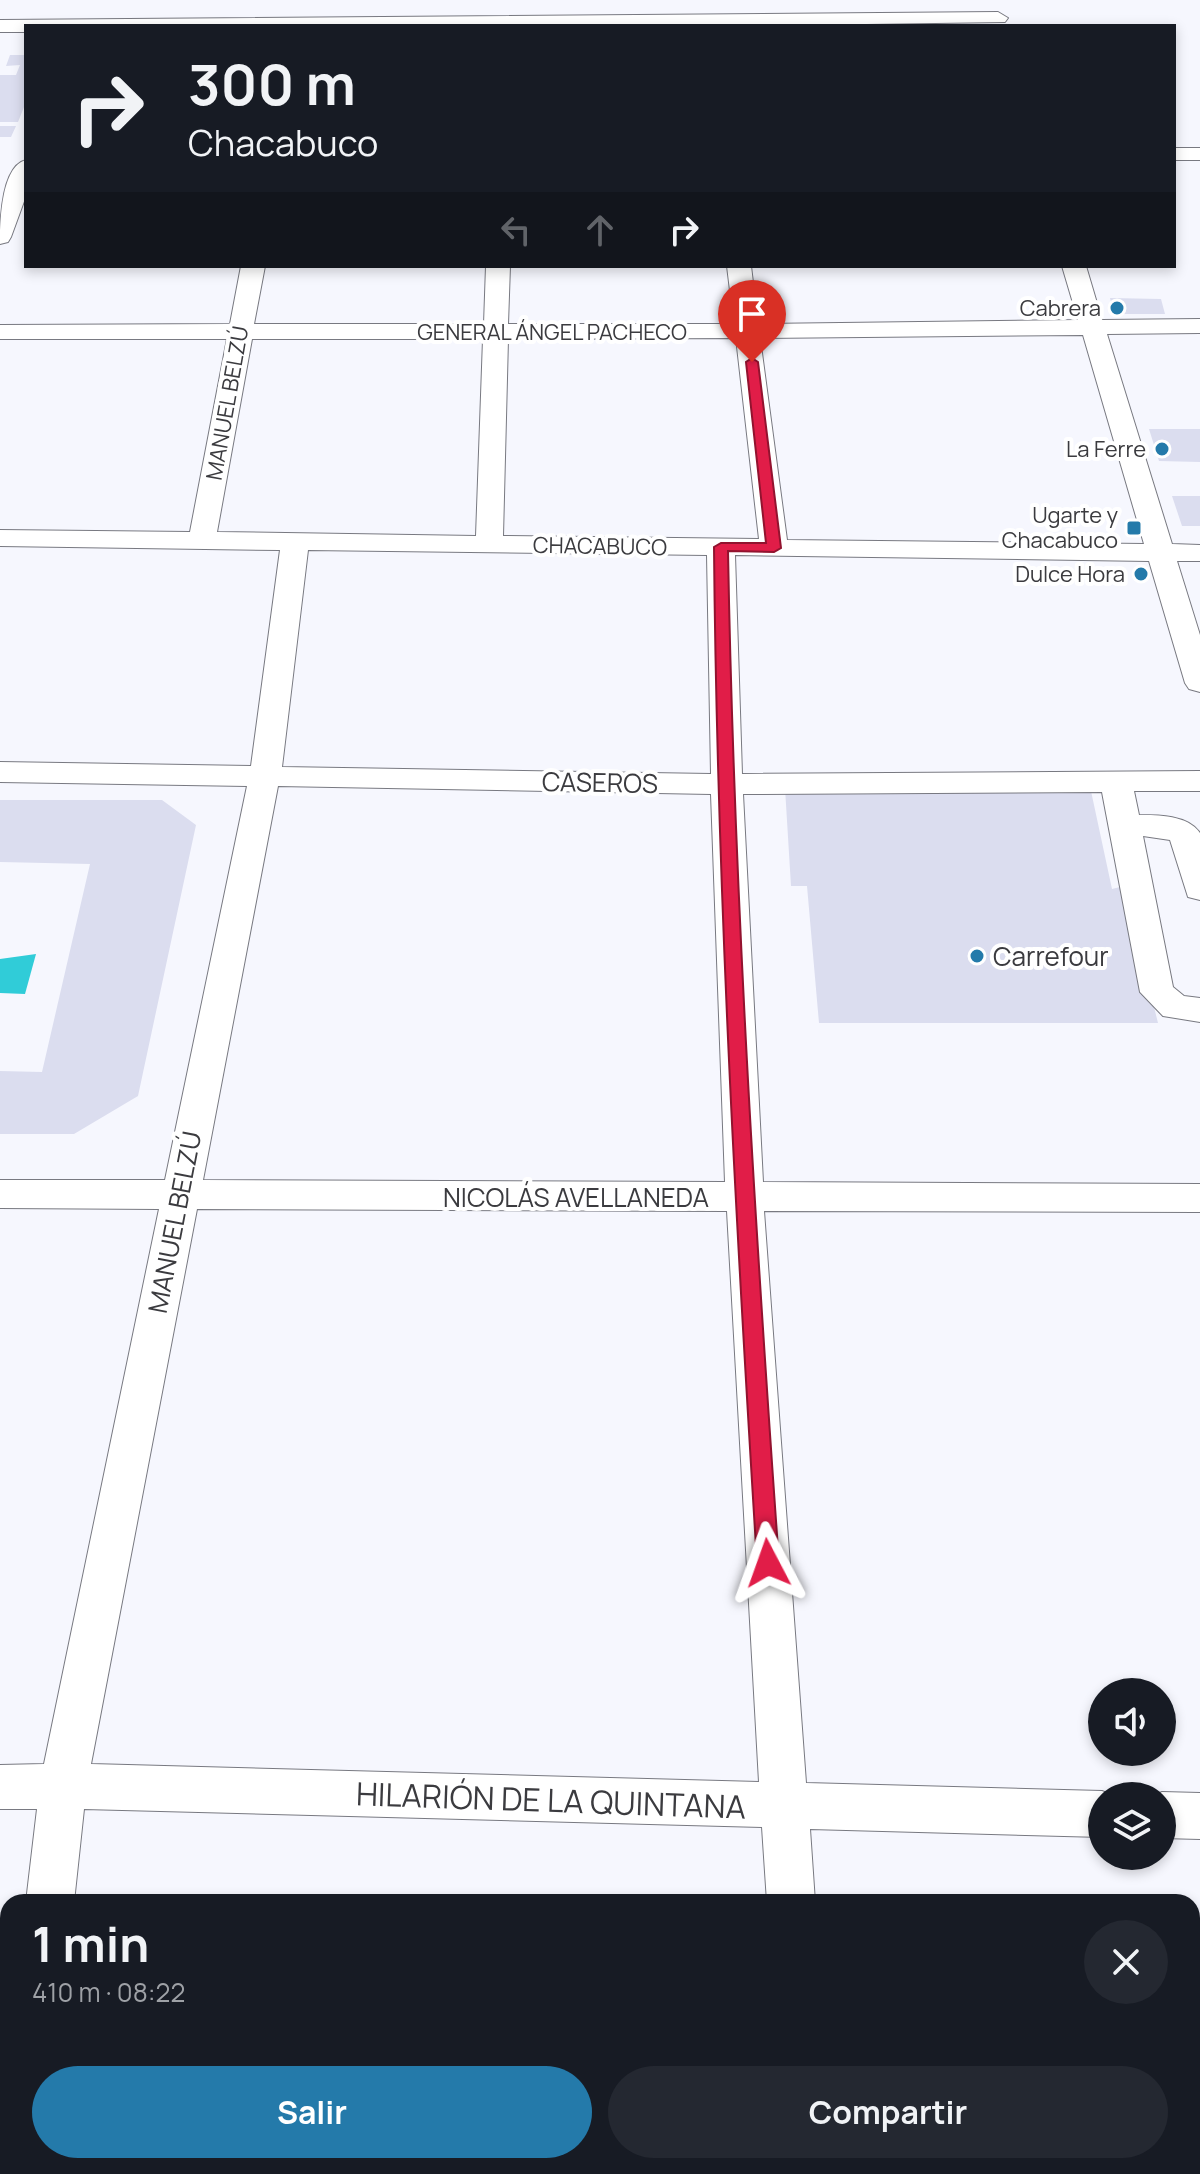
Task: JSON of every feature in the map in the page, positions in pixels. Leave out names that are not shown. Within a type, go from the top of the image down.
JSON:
[{"type":"street","points":[[84,24],[92,0]]},
{"type":"street","points":[[307,0],[303,24],[502,23],[706,15],[997,15]]},
{"type":"street","points":[[502,0],[502,23]]},
{"type":"street","points":[[0,26],[24,26]]},
{"type":"street","points":[[1176,154],[1200,154]]},
{"type":"street","points":[[0,160],[24,163]]},
{"type":"street","points":[[0,237],[24,169]]},
{"type":"street","name":"MANUEL BELZÚ","points":[[202,541],[253,268]]},
{"type":"street","points":[[489,544],[498,268]]},
{"type":"street","points":[[739,268],[774,548]]},
{"type":"street","points":[[1075,268],[1200,683]]},
{"type":"street","name":"GENERAL ÁNGEL PACHECO","points":[[0,332],[748,331],[1200,326]]},
{"type":"street","name":"CHACABUCO","points":[[0,538],[1200,553]]},
{"type":"street","name":"MANUEL BELZÚ","points":[[51,1894],[63,1786],[265,775],[295,542]]},
{"type":"street","points":[[721,547],[724,784],[744,1198],[790,1894]]},
{"type":"street","name":"CASEROS","points":[[0,772],[724,784],[1200,781]]},
{"type":"street","points":[[1116,781],[1157,992],[1175,1007],[1200,1010]]},
{"type":"street","points":[[1124,826],[1163,826],[1180,830],[1185,835],[1200,889]]},
{"type":"street","name":"NICOLÁS AVELLANEDA","points":[[0,1194],[1200,1198]]},
{"type":"street","name":"HILARIÓN DE LA QUINTANA","points":[[0,1787],[63,1786],[1088,1814]]},
{"type":"street","points":[[1176,1815],[1200,1816]]},
{"type":"water","points":[[36,954],[25,994],[0,993],[0,959]]},
{"type":"building","points":[[10,55],[24,55],[24,107],[18,122],[0,122],[0,75],[16,75],[20,65],[6,66]]},
{"type":"building","points":[[0,126],[16,126],[11,137],[0,137]]},
{"type":"building","points":[[1110,298],[1161,299],[1165,314],[1125,314],[1113,310]]},
{"type":"building","points":[[1149,429],[1200,429],[1200,462],[1159,461]]},
{"type":"building","points":[[1172,496],[1200,496],[1200,526],[1182,526]]},
{"type":"building","points":[[785,788],[1091,791],[1112,889],[1124,886],[1158,1023],[819,1023],[807,886],[791,886]]},
{"type":"building","points":[[0,800],[162,800],[196,825],[138,1096],[74,1134],[0,1134],[0,1071],[42,1072],[90,864],[0,862]]},
{"type":"place","name":"Cabrera","points":[[1117,308]]},
{"type":"place","name":"La Ferre","points":[[1162,449]]},
{"type":"place","name":"Ugarte y Chacabuco","points":[[1134,528]]},
{"type":"place","name":"Dulce Hora","points":[[1141,574]]},
{"type":"place","name":"Carrefour","points":[[977,956]]},
{"type":"route","points":[[752,362],[774,548],[721,547],[724,784],[744,1198],[768,1563]]}]
